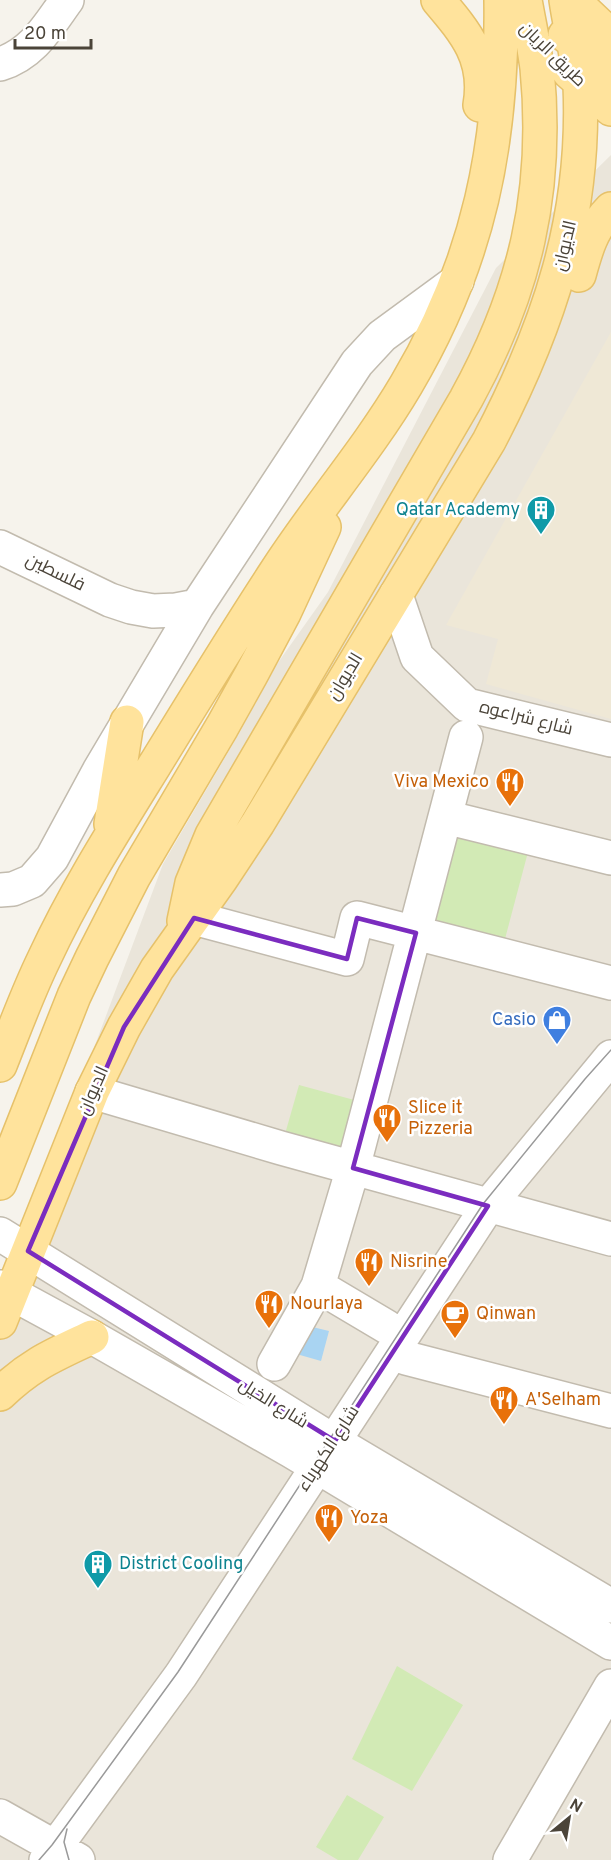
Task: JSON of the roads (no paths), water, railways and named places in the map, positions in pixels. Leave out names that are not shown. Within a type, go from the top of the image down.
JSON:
[{"type":"main road","points":[[438,0],[464,31],[480,69],[481,97],[470,173],[474,200],[479,213]]},
{"type":"main road","points":[[573,0],[611,36]]},
{"type":"main road","points":[[0,1065],[43,961],[71,905],[109,839],[237,631],[296,541],[379,428],[430,341],[457,281],[479,213],[488,172],[500,89],[502,45],[531,13]]},
{"type":"main road","points":[[531,13],[611,72]]},
{"type":"main road","points":[[188,926],[192,883],[212,834],[466,399],[499,334],[512,300],[524,261],[537,182],[539,95],[531,13]]},
{"type":"main road","name":"طريق الريان","points":[[531,13],[580,83],[611,109]]},
{"type":"main road","name":"الديوان","points":[[3,1297],[28,1251],[92,1092],[135,1006],[240,851],[489,441],[511,399],[531,355],[556,288],[569,234],[575,203],[579,155],[580,83]]},
{"type":"main road","points":[[531,355],[552,339],[567,317],[589,241],[595,228],[611,209]]},
{"type":"main road","points":[[0,1183],[65,1017],[92,958],[134,876],[222,728],[279,623],[349,468]]},
{"type":"main road","points":[[109,839],[127,722]]},
{"type":"main road","points":[[0,1394],[46,1357],[92,1336]]},
{"type":"street","points":[[0,64],[34,45],[67,0]]},
{"type":"street","points":[[0,890],[13,889],[32,881],[52,858],[127,722],[197,606],[357,363],[382,336],[457,281]]},
{"type":"street","name":"فلسطين","points":[[0,547],[110,600],[127,611],[142,625],[166,658]]},
{"type":"street","name":"شارع شراعوه","points":[[396,596],[417,657],[467,705],[611,740]]},
{"type":"street","name":"فلسطين","points":[[110,600],[153,611],[197,606]]},
{"type":"street","points":[[274,1364],[318,1286],[353,1168],[466,737]]},
{"type":"street","points":[[445,817],[611,858]]},
{"type":"street","points":[[188,926],[347,960],[357,918],[611,983]]},
{"type":"street","name":"شارع الكهرباء","points":[[60,1856],[488,1206],[611,1057]]},
{"type":"street","points":[[92,1092],[147,1110],[611,1239]]},
{"type":"street","name":"شارع الخيل","points":[[0,1234],[607,1641]]},
{"type":"street","points":[[318,1286],[387,1327]]},
{"type":"street","name":"شارع الخيل","points":[[3,1297],[92,1336],[326,1454],[611,1606]]},
{"type":"street","points":[[406,1358],[611,1411]]},
{"type":"street","points":[[510,1860],[611,1685],[607,1641]]},
{"type":"street","points":[[0,1816],[60,1856]]},
{"type":"water","points":[[300,1324],[329,1331],[321,1361],[293,1353]]},
{"type":"tram line","points":[[39,1860],[178,1672],[483,1204],[611,1050]]},
{"type":"tram line","points":[[67,1829],[64,1842],[69,1860]]},
{"type":"place","name":"Qatar Academy","points":[[541,536]]},
{"type":"place","name":"Viva Mexico","points":[[510,808]]},
{"type":"place","name":"Casio","points":[[557,1046]]},
{"type":"place","name":"Slice it Pizzeria","points":[[387,1144]]},
{"type":"place","name":"Nisrine","points":[[369,1288]]},
{"type":"place","name":"Nourlaya","points":[[269,1330]]},
{"type":"place","name":"Qinwan","points":[[455,1340]]},
{"type":"place","name":"A'Selham","points":[[504,1426]]},
{"type":"place","name":"Yoza","points":[[329,1544]]},
{"type":"place","name":"District Cooling","points":[[98,1590]]}]
